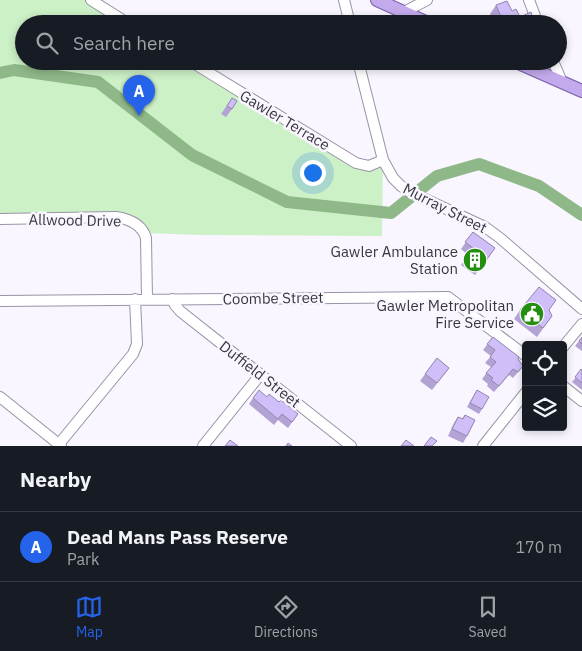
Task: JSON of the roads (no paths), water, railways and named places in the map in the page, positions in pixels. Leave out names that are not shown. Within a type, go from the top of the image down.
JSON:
[{"type":"main road","points":[[377,0],[410,15]]},
{"type":"main road","points":[[535,70],[582,91]]},
{"type":"street","points":[[90,0],[114,15]]},
{"type":"street","points":[[344,0],[348,15]]},
{"type":"street","points":[[404,12],[427,0]]},
{"type":"street","points":[[529,0],[535,15]]},
{"type":"street","name":"Gawler Terrace","points":[[205,70],[356,163],[369,166],[383,160]]},
{"type":"street","name":"Murray Street","points":[[360,70],[383,160],[393,178],[401,186],[414,194],[485,227],[582,309]]},
{"type":"street","points":[[557,70],[562,82]]},
{"type":"street","name":"Allwood Drive","points":[[0,219],[116,218],[125,219],[137,224],[145,233],[147,299]]},
{"type":"street","name":"Coombe Street","points":[[0,301],[448,296],[522,353]]},
{"type":"street","points":[[0,397],[60,445],[135,350],[137,344],[135,299]]},
{"type":"street","name":"Duffield Street","points":[[172,299],[180,311],[351,446]]},
{"type":"street","points":[[567,341],[582,324]]},
{"type":"street","points":[[203,446],[260,375]]},
{"type":"street","points":[[567,389],[582,401]]},
{"type":"street","points":[[483,446],[522,397]]},
{"type":"waterway","points":[[0,73],[14,70],[98,82],[192,155],[287,202],[391,213],[437,176],[479,164],[539,186],[582,215]]},
{"type":"place","name":"Dead Mans Pass Reserve","points":[[139,116]]},
{"type":"place","name":"Gawler Ambulance Station","points":[[475,260]]},
{"type":"place","name":"Gawler Metropolitan Fire Service","points":[[532,314]]}]
